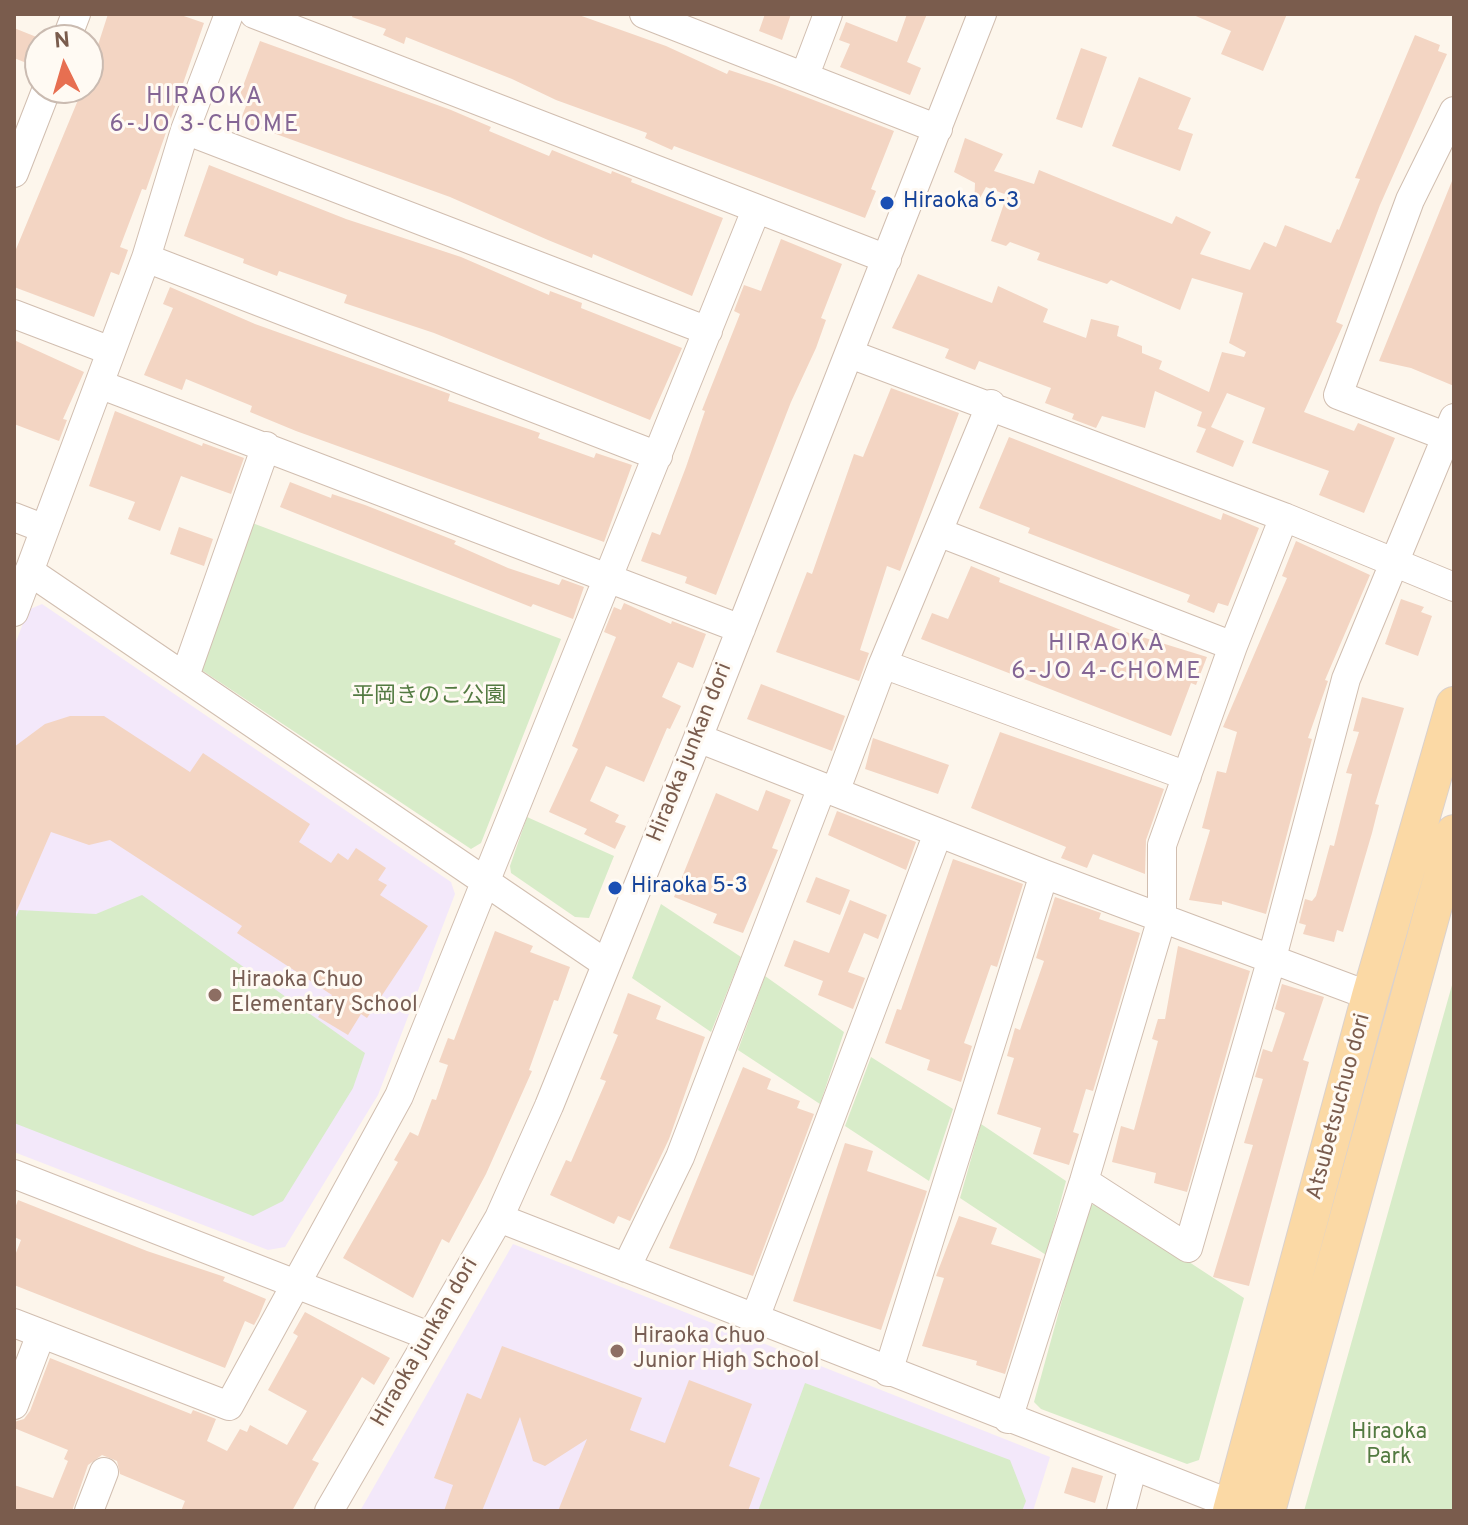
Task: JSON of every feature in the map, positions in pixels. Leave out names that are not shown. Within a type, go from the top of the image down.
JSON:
[{"type":"main road","name":"Atsubetsuchuo dori","points":[[1238,1508],[1370,996],[1454,705]]},
{"type":"main road","name":"Atsubetsuchuo dori","points":[[1267,1511],[1454,833]]},
{"type":"street","points":[[14,612],[146,258],[185,130],[229,14]]},
{"type":"street","points":[[254,14],[887,259]]},
{"type":"street","points":[[644,14],[684,21],[938,129]]},
{"type":"street","points":[[805,75],[828,14]]},
{"type":"street","name":"Hiraoka junkan dori","points":[[329,1511],[499,1218],[698,738],[982,14]]},
{"type":"street","points":[[17,158],[40,104]]},
{"type":"street","points":[[1084,1181],[1188,1248],[1272,958],[1346,679],[1450,427],[1338,395],[1410,200],[1454,111]]},
{"type":"street","points":[[185,130],[708,331]]},
{"type":"street","points":[[14,1323],[229,1406],[399,1096],[483,881],[609,578],[756,210]]},
{"type":"street","points":[[146,258],[658,456]]},
{"type":"street","points":[[14,314],[111,351]]},
{"type":"street","points":[[850,354],[991,404],[1284,517],[1454,587]]},
{"type":"street","points":[[99,384],[741,629]]},
{"type":"street","points":[[626,1268],[680,1157],[828,790],[991,404]]},
{"type":"street","points":[[185,676],[266,446]]},
{"type":"street","points":[[14,517],[45,529]]},
{"type":"street","points":[[1008,1419],[1084,1181],[1162,918],[1162,845],[1233,646],[1284,517]]},
{"type":"street","points":[[938,532],[1233,646]]},
{"type":"street","points":[[29,571],[605,963]]},
{"type":"street","points":[[883,664],[1187,776]]},
{"type":"street","points":[[698,738],[1044,874],[1370,996]]},
{"type":"street","points":[[755,1318],[938,833]]},
{"type":"street","points":[[888,1372],[1044,874]]},
{"type":"street","points":[[14,1174],[429,1336]]},
{"type":"street","points":[[499,1218],[1238,1508]]},
{"type":"street","points":[[14,1405],[41,1334]]},
{"type":"street","points":[[1121,1511],[1133,1466]]},
{"type":"street","points":[[89,1511],[104,1472]]},
{"type":"shaded area","name":"Hiraoka Chuo Elementary School","points":[[42,604],[451,882],[455,894],[378,1095],[285,1247],[268,1250],[14,1152],[14,647],[28,610]]},
{"type":"shaded area","name":"Hiraoka Chuo Junior High School","points":[[513,1244],[1050,1457],[1033,1511],[360,1511]]},
{"type":"green space","name":"平岡きのこ公園","points":[[247,521],[561,639],[481,843],[471,849],[200,669]]},
{"type":"green space","points":[[527,817],[614,856],[589,918],[575,917],[511,873],[510,866]]},
{"type":"green space","points":[[142,895],[365,1053],[353,1088],[283,1201],[253,1216],[14,1123],[14,922],[19,910],[96,914]]},
{"type":"green space","points":[[661,904],[741,957],[711,1032],[632,978]]},
{"type":"green space","points":[[765,976],[844,1032],[820,1104],[738,1050]]},
{"type":"green space","name":"Hiraoka Park","points":[[1454,978],[1454,1511],[1304,1511],[1416,1113]]},
{"type":"green space","points":[[871,1057],[953,1109],[929,1181],[845,1126]]},
{"type":"green space","points":[[981,1124],[1066,1181],[1046,1255],[960,1198]]},
{"type":"green space","points":[[1099,1203],[1244,1298],[1199,1460],[1187,1464],[1041,1409],[1034,1402],[1088,1206]]},
{"type":"green space","points":[[805,1383],[1010,1460],[1026,1501],[1022,1511],[758,1511]]},
{"type":"building","points":[[108,14],[178,14],[204,23],[146,190],[142,189],[120,247],[128,250],[119,275],[111,272],[94,317],[14,287],[14,254],[76,104],[104,104],[104,26]]},
{"type":"building","points":[[353,14],[576,14],[666,46],[727,74],[729,70],[772,84],[894,131],[871,189],[876,191],[865,218],[674,146],[672,150],[645,138],[647,133],[556,100],[406,37],[404,44],[383,35],[386,29],[352,17]]},
{"type":"building","points":[[765,14],[791,14],[782,40],[759,31]]},
{"type":"building","points":[[907,14],[927,14],[907,62],[921,68],[910,95],[840,67],[850,44],[839,40],[846,22],[897,42]]},
{"type":"building","points":[[1191,14],[1287,14],[1263,71],[1221,54],[1231,31]]},
{"type":"building","points":[[14,28],[24,32],[24,62],[14,58]]},
{"type":"building","points":[[1415,35],[1440,45],[1438,51],[1447,54],[1380,205],[1336,322],[1343,325],[1304,412],[1354,431],[1358,423],[1395,438],[1364,513],[1319,495],[1329,471],[1252,443],[1265,408],[1227,393],[1211,427],[1244,441],[1233,467],[1196,452],[1206,429],[1197,426],[1202,412],[1155,391],[1145,428],[1102,416],[1096,428],[1072,419],[1074,414],[1045,403],[1051,388],[979,361],[975,370],[945,358],[949,349],[892,328],[918,274],[992,303],[998,286],[1048,309],[1043,322],[1086,338],[1091,319],[1119,326],[1117,336],[1142,346],[1142,353],[1162,361],[1159,369],[1209,392],[1222,352],[1244,357],[1246,352],[1229,343],[1243,293],[1192,278],[1180,310],[1111,280],[1107,284],[1037,260],[1040,253],[1010,242],[1006,246],[991,241],[1007,195],[986,187],[974,209],[975,183],[954,172],[965,138],[1003,154],[994,171],[1034,184],[1039,170],[1172,224],[1176,216],[1211,232],[1200,254],[1250,270],[1264,242],[1276,247],[1285,225],[1331,243],[1360,179],[1355,178]]},
{"type":"building","points":[[260,41],[451,110],[491,127],[489,131],[549,156],[552,150],[611,174],[612,171],[632,179],[631,182],[723,218],[692,296],[593,254],[592,258],[548,240],[450,197],[240,121],[246,106],[237,102]]},
{"type":"building","points":[[1081,48],[1107,57],[1082,128],[1056,119]]},
{"type":"building","points":[[1139,77],[1191,98],[1178,129],[1193,134],[1180,171],[1112,146]]},
{"type":"building","points":[[209,165],[346,219],[461,257],[549,295],[550,291],[582,303],[581,308],[682,348],[650,420],[434,333],[344,303],[347,295],[279,271],[277,276],[243,263],[244,259],[184,236]]},
{"type":"building","points":[[1454,176],[1454,386],[1411,368],[1379,361]]},
{"type":"building","points":[[781,239],[842,264],[821,318],[826,320],[816,348],[791,402],[716,595],[685,583],[687,577],[641,561],[652,532],[660,535],[686,467],[705,411],[702,410],[740,314],[734,311],[744,285],[761,291]]},
{"type":"building","points":[[170,287],[255,324],[450,394],[448,401],[540,433],[538,438],[594,458],[596,453],[632,465],[604,542],[296,431],[250,412],[252,406],[186,379],[182,390],[144,375],[173,308],[163,304]]},
{"type":"building","points":[[14,340],[84,372],[63,419],[67,420],[59,441],[14,424]]},
{"type":"building","points":[[891,388],[959,413],[900,571],[887,566],[860,650],[869,653],[859,681],[776,652],[807,572],[812,574],[854,454],[863,457]]},
{"type":"building","points":[[115,411],[202,446],[203,443],[244,458],[231,494],[181,476],[160,531],[128,519],[135,502],[89,486]]},
{"type":"building","points":[[1009,437],[1221,520],[1223,513],[1259,528],[1228,606],[1218,603],[1214,613],[1187,602],[1190,595],[1028,533],[1030,528],[979,508]]},
{"type":"building","points":[[290,482],[331,498],[332,494],[365,505],[456,541],[454,544],[508,568],[559,585],[562,579],[584,587],[573,619],[533,604],[531,607],[280,507]]},
{"type":"building","points":[[179,527],[213,539],[204,566],[170,554]]},
{"type":"building","points":[[1296,541],[1370,575],[1325,680],[1328,681],[1308,738],[1312,739],[1266,914],[1222,901],[1222,905],[1189,900],[1210,830],[1202,828],[1217,771],[1226,773],[1237,732],[1223,727],[1287,578],[1282,576]]},
{"type":"building","points":[[971,566],[1000,578],[999,582],[1126,632],[1207,657],[1196,685],[1191,683],[1171,736],[921,639],[932,613],[948,619]]},
{"type":"building","points":[[1401,599],[1424,607],[1421,612],[1432,616],[1418,656],[1385,644]]},
{"type":"building","points":[[624,603],[671,624],[672,621],[706,634],[693,668],[678,662],[662,697],[681,706],[670,729],[667,728],[644,782],[606,766],[590,801],[619,815],[615,822],[626,826],[615,849],[584,834],[587,829],[549,812],[578,749],[572,746],[616,637],[604,632],[614,607],[621,610]]},
{"type":"building","points":[[761,684],[845,716],[832,751],[747,719]]},
{"type":"building","points":[[1362,697],[1404,708],[1375,804],[1379,805],[1372,833],[1343,932],[1337,930],[1334,942],[1303,934],[1306,925],[1299,923],[1305,899],[1312,901],[1316,896],[1330,845],[1334,846],[1352,774],[1346,773],[1359,732],[1353,731]]},
{"type":"building","points":[[70,716],[104,716],[190,772],[203,753],[310,824],[299,842],[331,863],[338,853],[348,860],[356,848],[386,868],[378,880],[387,885],[380,895],[428,926],[367,1018],[361,1014],[348,1035],[318,1017],[332,995],[237,933],[242,926],[110,840],[89,845],[51,832],[14,917],[14,747],[45,724]]},
{"type":"building","points":[[1000,732],[1164,789],[1146,840],[1145,874],[1093,854],[1087,868],[1061,858],[1066,847],[971,808]]},
{"type":"building","points":[[873,738],[949,765],[938,794],[865,769]]},
{"type":"building","points":[[766,790],[791,800],[772,848],[778,850],[743,933],[713,923],[717,914],[674,897],[716,793],[758,811]]},
{"type":"building","points":[[837,811],[916,842],[906,870],[828,835]]},
{"type":"building","points":[[953,859],[1023,884],[997,967],[991,965],[964,1043],[972,1046],[961,1082],[927,1070],[930,1060],[885,1043],[897,1009],[901,1010]]},
{"type":"building","points":[[816,877],[850,890],[840,915],[806,902]]},
{"type":"building","points":[[1055,897],[1101,913],[1099,919],[1140,933],[1093,1091],[1086,1089],[1073,1132],[1079,1134],[1069,1165],[1033,1154],[1041,1128],[997,1114],[1014,1058],[1007,1056],[1015,1028],[1020,1030],[1044,961],[1036,958]]},
{"type":"building","points":[[850,900],[887,915],[878,939],[864,933],[848,972],[865,978],[853,1009],[818,995],[823,981],[784,966],[794,940],[829,953]]},
{"type":"building","points":[[495,931],[533,946],[530,952],[570,967],[558,1001],[554,1000],[529,1070],[532,1071],[486,1174],[449,1243],[442,1239],[413,1298],[343,1258],[398,1162],[394,1160],[410,1132],[418,1136],[432,1099],[436,1100],[448,1065],[439,1062],[448,1038],[454,1040]]},
{"type":"building","points":[[1178,946],[1250,971],[1187,1192],[1154,1183],[1156,1173],[1112,1162],[1121,1126],[1134,1130],[1158,1041],[1152,1039],[1158,1019],[1165,1019]]},
{"type":"building","points":[[1282,984],[1324,997],[1303,1060],[1309,1062],[1249,1286],[1213,1277],[1253,1145],[1244,1143],[1263,1079],[1255,1077],[1263,1049],[1272,1052],[1285,1013],[1275,1009]]},
{"type":"building","points":[[628,993],[661,1006],[656,1019],[705,1037],[669,1139],[630,1221],[618,1216],[614,1224],[550,1195],[566,1160],[571,1162],[606,1081],[600,1079],[618,1035],[613,1033]]},
{"type":"building","points":[[743,1067],[771,1079],[767,1089],[800,1101],[797,1108],[814,1114],[753,1276],[669,1248]]},
{"type":"building","points":[[845,1143],[873,1151],[867,1171],[927,1191],[881,1330],[793,1301]]},
{"type":"building","points":[[18,1200],[147,1251],[225,1277],[223,1281],[266,1299],[259,1316],[254,1325],[245,1321],[225,1368],[14,1285],[14,1258],[21,1240],[14,1237],[14,1211]]},
{"type":"building","points":[[959,1216],[997,1228],[991,1244],[1041,1259],[1005,1374],[976,1365],[977,1361],[922,1346],[944,1278],[936,1276]]},
{"type":"building","points":[[305,1312],[390,1358],[374,1385],[362,1377],[312,1460],[319,1463],[292,1511],[181,1511],[185,1501],[120,1474],[117,1461],[102,1455],[88,1465],[72,1511],[14,1511],[14,1485],[53,1498],[68,1461],[64,1459],[68,1450],[14,1428],[14,1422],[24,1419],[30,1411],[50,1358],[191,1414],[193,1410],[216,1419],[207,1441],[227,1451],[240,1429],[247,1432],[250,1425],[287,1445],[307,1411],[268,1390],[298,1336],[293,1333]]},
{"type":"building","points":[[502,1346],[642,1398],[630,1430],[665,1443],[689,1380],[752,1404],[729,1466],[760,1478],[748,1511],[558,1511],[587,1439],[545,1466],[533,1461],[520,1417],[482,1511],[444,1511],[453,1485],[434,1478],[467,1393],[481,1399]]},
{"type":"building","points":[[1072,1467],[1103,1476],[1095,1503],[1064,1493]]},
{"type":"place","name":"Hiraoka 6-3","points":[[887,203]]},
{"type":"place","name":"Hiraoka 5-3","points":[[615,888]]},
{"type":"place","name":"Hiraoka Chuo Elementary School","points":[[215,995]]},
{"type":"place","name":"Hiraoka Chuo Junior High School","points":[[617,1351]]},
{"type":"district","name":"HIRAOKA 6-JO 3-CHOME","points":[[205,112]]},
{"type":"district","name":"HIRAOKA 6-JO 4-CHOME","points":[[1107,659]]}]
